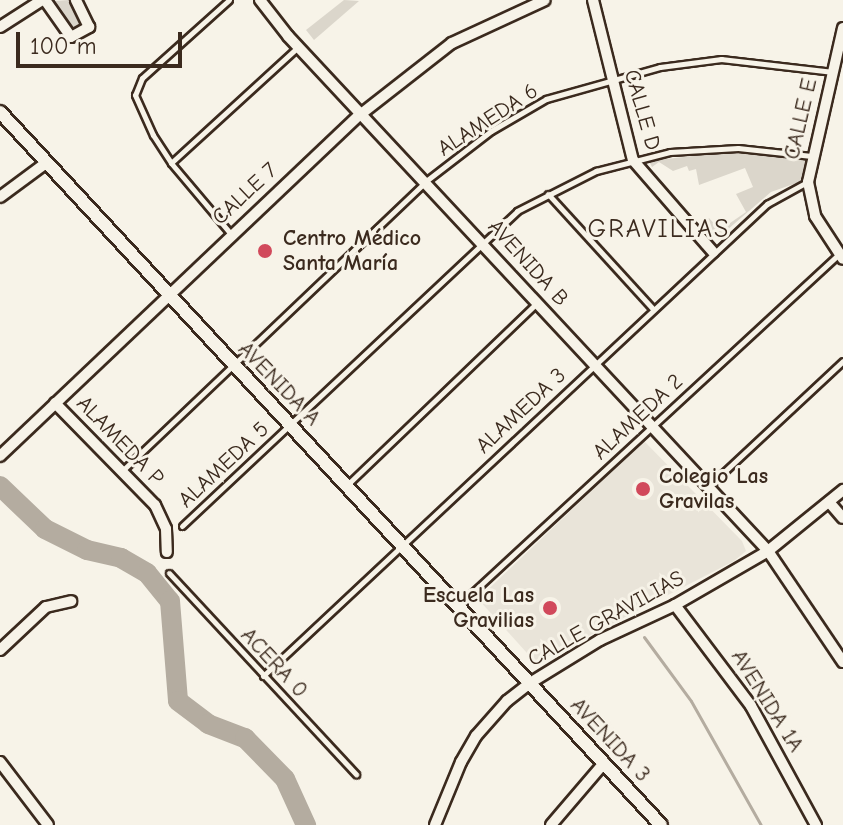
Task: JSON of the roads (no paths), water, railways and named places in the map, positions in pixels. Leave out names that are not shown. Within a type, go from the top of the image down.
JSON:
[{"type":"street","points":[[0,27],[37,1],[71,37],[89,27],[76,0]]},
{"type":"street","name":"AVENIDA B","points":[[260,0],[299,47],[768,551],[843,662]]},
{"type":"street","name":"CALLE 7","points":[[0,456],[361,114],[452,43],[541,0]]},
{"type":"street","name":"CALLE D","points":[[593,0],[633,160],[713,252]]},
{"type":"street","name":"CALLE E","points":[[841,256],[815,216],[808,182],[843,28]]},
{"type":"street","name":"AVENIDA A","points":[[0,112],[232,366],[291,425],[530,683]]},
{"type":"street","points":[[0,197],[46,163]]},
{"type":"street","name":"ALAMEDA P","points":[[55,403],[155,505],[166,529],[167,552]]},
{"type":"street","name":"CALLE GRAVILIAS","points":[[435,825],[476,736],[507,701],[530,683],[600,640],[675,605],[768,551],[843,490]]},
{"type":"street","points":[[829,502],[843,518]]},
{"type":"street","points":[[0,650],[46,607],[71,601]]},
{"type":"street","name":"AVENIDA 1A","points":[[675,605],[751,706],[816,825]]},
{"type":"street","name":"AVENIDA 3","points":[[530,683],[661,825]]},
{"type":"street","points":[[0,762],[48,825]]},
{"type":"street","points":[[551,825],[604,763]]},
{"type":"lane","points":[[229,0],[142,78],[135,95],[137,105],[171,163],[231,234]]},
{"type":"lane","points":[[171,163],[299,47]]},
{"type":"lane","name":"ALAMEDA 6","points":[[232,366],[426,181],[491,131],[546,99],[660,67],[721,59],[833,72]]},
{"type":"lane","name":"ALAMEDA 5","points":[[182,526],[517,211],[596,171],[633,160],[693,149],[738,148],[812,156]]},
{"type":"lane","name":"ALAMEDA 3","points":[[263,676],[713,252],[767,204],[808,182]]},
{"type":"lane","points":[[548,194],[653,309]]},
{"type":"lane","name":"ALAMEDA 2","points":[[459,605],[652,425],[841,256]]},
{"type":"lane","points":[[347,485],[537,303]]},
{"type":"lane","points":[[709,486],[843,361]]},
{"type":"lane","points":[[122,471],[232,366]]},
{"type":"lane","name":"ACERA 0","points":[[169,573],[356,774]]},
{"type":"waterway","points":[[0,486],[45,529],[87,550],[121,558],[147,573],[170,601],[178,701],[208,724],[245,738],[285,779],[306,825]]},
{"type":"waterway","points":[[644,637],[691,701],[761,825]]},
{"type":"place","name":"Centro Médico Santa María","points":[[265,251]]},
{"type":"place","name":"Colegio Las Gravilas","points":[[643,489]]},
{"type":"place","name":"Escuela Las Gravilias","points":[[550,608]]},
{"type":"district","name":"GRAVILIAS","points":[[659,230]]}]
